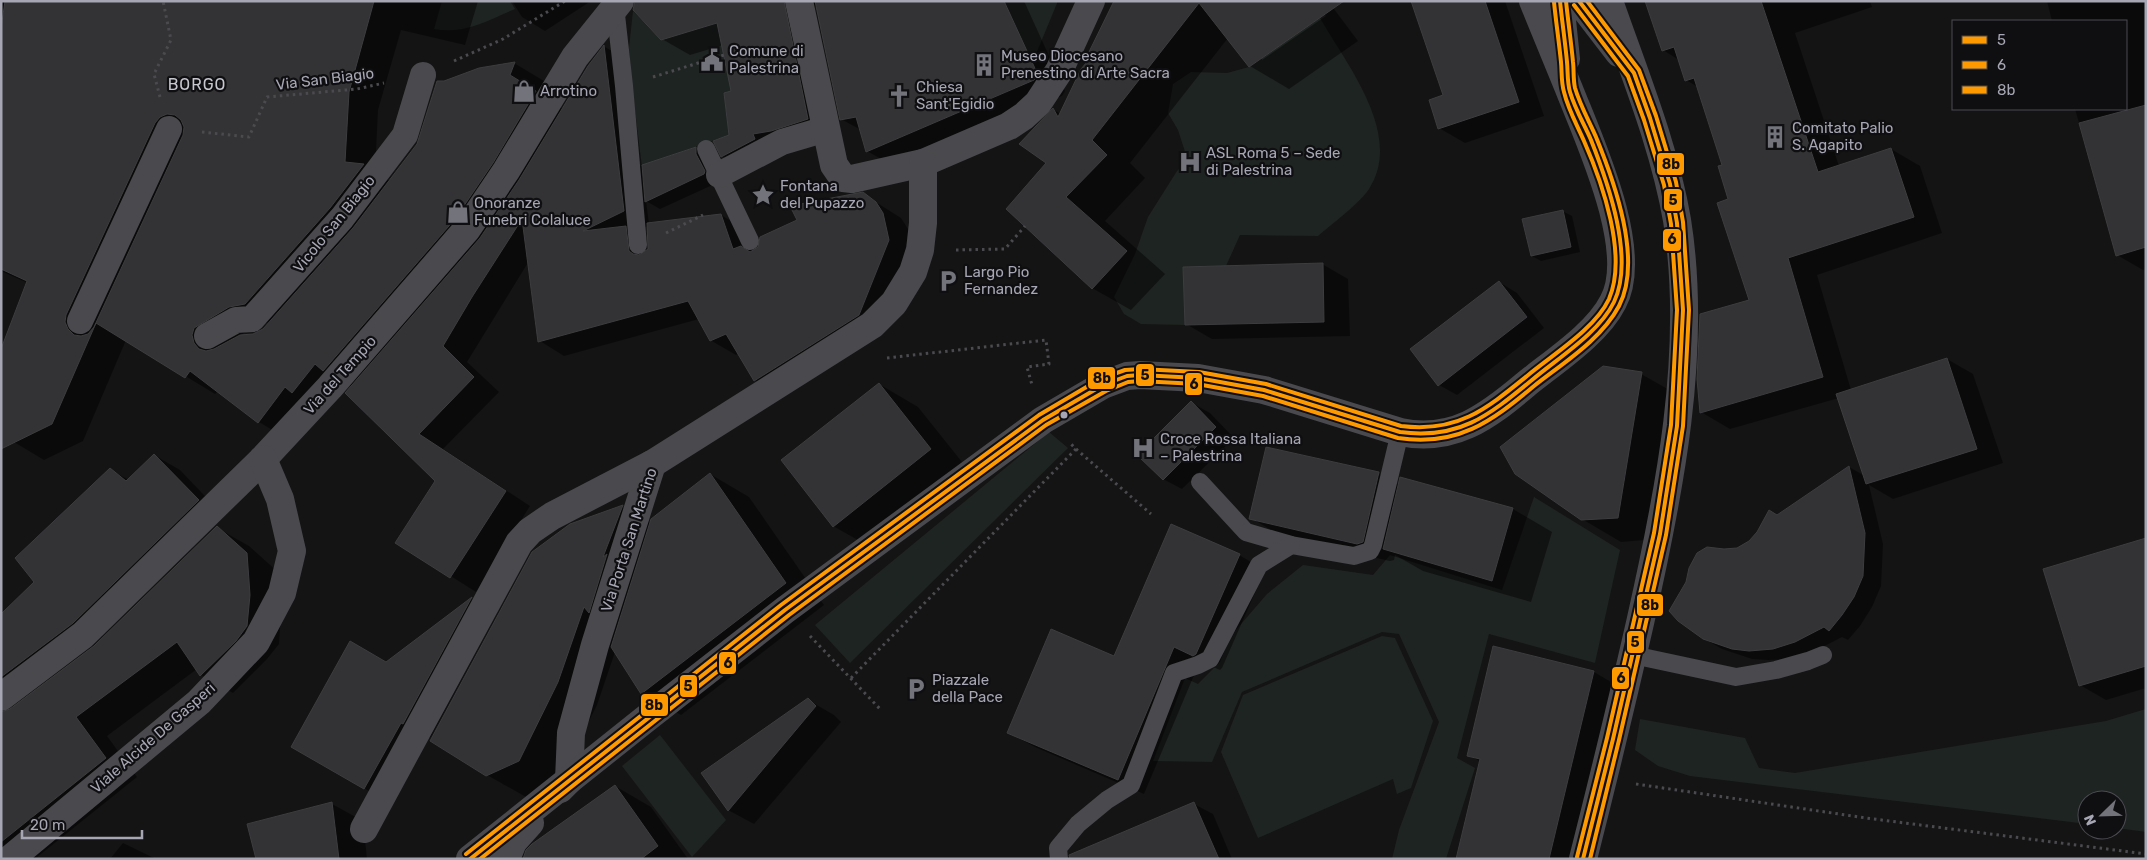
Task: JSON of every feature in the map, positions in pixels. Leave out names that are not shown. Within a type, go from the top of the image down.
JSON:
[{"type":"street","points":[[798,1],[836,171],[843,178],[857,178],[923,163],[1009,126],[1024,116],[1038,103],[1059,71],[1091,1]]},
{"type":"street","points":[[470,859],[778,616],[1043,420],[1103,385],[1127,376],[1140,375],[1198,378],[1264,390],[1400,432],[1424,436],[1460,428],[1485,416],[1574,346],[1609,310],[1614,301],[1619,290],[1621,258],[1614,216],[1591,141],[1533,1]]},
{"type":"street","points":[[1560,1],[1569,91]]},
{"type":"street","points":[[1579,1],[1634,72]]},
{"type":"street","points":[[1583,859],[1604,779],[1660,534],[1677,426],[1684,310],[1679,242],[1670,184],[1634,72],[1608,1]]},
{"type":"street","name":"Via del Tempio","points":[[1,697],[83,635],[263,459],[330,386],[467,229],[506,171],[575,57],[617,4]]},
{"type":"street","name":"Vicolo San Biagio","points":[[207,336],[236,320],[252,319],[342,218],[405,135],[423,75]]},
{"type":"street","points":[[80,320],[169,129]]},
{"type":"street","points":[[719,175],[782,142],[826,129]]},
{"type":"street","points":[[920,250],[923,163]]},
{"type":"street","name":"Via Porta San Martino","points":[[568,780],[571,733],[595,645],[652,464],[872,325],[894,303],[913,272],[920,250]]},
{"type":"street","name":"Viale Alcide De Gasperi","points":[[10,859],[199,702],[256,642],[282,594],[292,551],[280,499],[263,459]]},
{"type":"street","points":[[364,828],[519,543],[530,531],[552,516],[652,464]]},
{"type":"street","points":[[506,859],[513,842],[568,780]]},
{"type":"lane","points":[[617,4],[638,246]]},
{"type":"lane","points":[[706,149],[750,241]]},
{"type":"lane","points":[[1200,482],[1246,532],[1291,545],[1354,556],[1370,551],[1400,432]]},
{"type":"lane","points":[[1058,859],[1058,848],[1078,824],[1107,800],[1131,784],[1174,673],[1210,659],[1259,565],[1291,545]]},
{"type":"lane","points":[[1633,655],[1736,677],[1776,670],[1823,655]]},
{"type":"path","points":[[163,1],[171,40],[154,74],[169,129]]},
{"type":"path","name":"Via San Biagio","points":[[169,129],[249,137],[267,97],[356,89],[423,75],[503,39],[565,1]]},
{"type":"path","points":[[624,86],[724,55]]},
{"type":"path","points":[[920,250],[1005,249],[1025,226]]},
{"type":"path","points":[[886,358],[1046,340],[1049,364],[1027,367],[1043,420],[1150,514]]},
{"type":"path","points":[[852,678],[1076,449]]},
{"type":"path","points":[[806,631],[881,710]]},
{"type":"path","points":[[1604,779],[1866,818],[2146,854]]},
{"type":"shaded area","points":[[442,1],[510,1],[515,9],[486,22],[466,28],[455,30],[434,29]]},
{"type":"shaded area","points":[[1004,1],[1058,1],[1036,54],[1029,57]]},
{"type":"shaded area","points":[[633,11],[661,40],[718,23],[752,88],[724,93],[729,135],[638,167],[629,48]]},
{"type":"shaded area","points":[[1320,18],[1357,79],[1368,101],[1376,124],[1380,146],[1378,168],[1369,189],[1353,207],[1318,236],[1240,235],[1226,266],[1183,267],[1185,325],[1141,324],[1124,314],[1114,297],[1135,254],[1148,217],[1177,171],[1188,161],[1178,130],[1168,113],[1173,84],[1191,72],[1227,73],[1249,67]]},
{"type":"shaded area","points":[[1049,432],[1068,448],[850,663],[815,625]]},
{"type":"shaded area","points":[[1534,497],[1620,550],[1595,663],[1489,634],[1457,758],[1475,768],[1446,859],[1392,859],[1399,830],[1439,722],[1399,634],[1382,632],[1242,692],[1212,762],[1153,761],[1185,678],[1198,684],[1220,662],[1229,638],[1267,594],[1303,565],[1373,575],[1390,555],[1502,590]]},
{"type":"shaded area","points":[[1382,636],[1395,638],[1433,721],[1411,788],[1397,794],[1393,779],[1258,838],[1221,752],[1243,695]]},
{"type":"shaded area","points":[[2146,709],[2146,832],[2127,829],[2127,790],[2077,790],[2077,823],[1690,776],[1658,766],[1635,750],[1640,719],[1745,738],[1759,768],[1795,773],[2106,721]]},
{"type":"shaded area","points":[[660,735],[726,820],[692,857],[622,766]]},
{"type":"building","points":[[5,1],[374,1],[349,92],[345,162],[364,164],[330,208],[245,304],[229,307],[194,328],[192,335],[194,343],[199,349],[206,351],[214,349],[240,335],[253,334],[263,329],[353,228],[417,144],[437,81],[444,81],[479,68],[515,62],[510,75],[536,91],[493,163],[455,219],[323,371],[315,364],[292,393],[285,387],[258,423],[190,371],[185,378],[96,323],[52,424],[1,449],[1,349],[27,281],[1,269],[1,29]],"holes":[[[167,114],[175,115],[181,120],[184,127],[183,135],[94,327],[88,334],[74,335],[68,329],[65,322],[66,315],[155,123],[160,117]]]},
{"type":"building","points":[[635,1],[784,1],[808,119],[771,131],[753,134],[755,139],[721,157],[713,141],[729,135],[724,93],[731,91],[717,23],[661,40],[633,10]]},
{"type":"building","points":[[815,1],[1004,1],[1038,75],[1034,80],[866,152],[856,117],[840,120]]},
{"type":"building","points":[[1114,1],[1344,1],[1249,67],[1199,3],[1092,140],[1107,155],[1066,197],[1127,251],[1092,289],[1006,209],[1046,163],[1019,144],[1053,108],[1058,117],[1081,69],[1092,56],[1086,58]]},
{"type":"building","points":[[1411,1],[1485,1],[1519,102],[1438,129],[1429,100],[1443,95]]},
{"type":"building","name":"Comitato Palio S. Agapito","points":[[1645,1],[1761,1],[1818,172],[1891,148],[1914,217],[1788,258],[1823,377],[1700,413],[1697,379],[1700,314],[1749,300],[1717,203],[1728,199],[1718,166],[1722,165],[1694,78],[1685,81],[1674,47],[1662,51]]},
{"type":"building","points":[[604,45],[624,211],[583,231],[626,226],[629,251],[639,255],[648,249],[647,223],[721,214],[733,249],[741,246],[750,252],[758,247],[760,237],[797,220],[790,206],[863,192],[876,202],[883,213],[889,240],[859,315],[754,381],[726,334],[710,341],[688,301],[538,342],[522,219],[443,346],[474,377],[419,434],[506,491],[450,578],[395,543],[435,481],[345,393],[480,238],[519,180],[588,66]]},
{"type":"building","points":[[2146,105],[2146,247],[2116,256],[2079,123]]},
{"type":"building","points":[[696,147],[696,154],[705,171],[704,174],[645,202],[642,165]]},
{"type":"building","points":[[1563,210],[1571,247],[1531,256],[1522,219]]},
{"type":"building","points":[[1323,263],[1324,322],[1185,325],[1183,267]]},
{"type":"building","points":[[1499,281],[1527,317],[1438,386],[1410,349]]},
{"type":"building","points":[[1947,358],[1977,449],[1866,484],[1836,394]]},
{"type":"building","points":[[1603,366],[1642,372],[1618,518],[1581,520],[1515,474],[1500,447]]},
{"type":"building","points":[[879,383],[931,449],[833,527],[781,460]]},
{"type":"building","points":[[1191,401],[1216,427],[1163,480],[1137,455]]},
{"type":"building","points":[[1266,447],[1379,472],[1363,542],[1357,544],[1249,519]]},
{"type":"building","points":[[154,454],[199,500],[73,623],[1,677],[1,614],[34,582],[15,558],[110,468],[126,481]]},
{"type":"building","points":[[1849,466],[1865,533],[1863,576],[1854,597],[1829,631],[1824,627],[1795,642],[1773,649],[1749,651],[1732,649],[1703,639],[1678,621],[1669,611],[1686,582],[1689,568],[1697,553],[1707,547],[1737,548],[1749,541],[1757,532],[1769,510],[1777,515]]},
{"type":"building","points":[[710,473],[786,583],[641,694],[611,647],[651,519]]},
{"type":"building","points":[[1400,477],[1513,508],[1492,581],[1383,549]]},
{"type":"building","points":[[623,505],[603,557],[607,554],[589,613],[584,607],[558,682],[519,761],[486,776],[430,741],[532,552],[570,524]]},
{"type":"building","points":[[1171,524],[1240,554],[1196,654],[1193,656],[1174,647],[1118,780],[1007,733],[1051,629],[1114,656]]},
{"type":"building","points":[[217,526],[247,553],[250,595],[247,626],[236,641],[200,676],[177,642],[76,717],[106,758],[1,842],[1,712],[10,709],[94,646]]},
{"type":"building","points":[[2146,538],[2146,666],[2079,686],[2043,569]]},
{"type":"building","points":[[472,597],[403,724],[401,723],[364,789],[291,747],[350,641],[386,662]]},
{"type":"building","points":[[1493,646],[1594,671],[1549,859],[1456,859],[1480,759],[1467,756]]},
{"type":"building","points":[[808,698],[816,706],[728,811],[701,773]]},
{"type":"building","points":[[615,785],[658,846],[641,859],[523,859],[526,850],[532,844]]},
{"type":"building","points":[[332,802],[339,859],[256,859],[247,824]]},
{"type":"building","points":[[1194,802],[1219,859],[1070,859],[1069,855]]},
{"type":"transit line","name":"5","points":[[470,859],[785,610],[1043,420],[1103,385],[1127,376],[1140,375],[1198,378],[1264,390],[1400,432],[1421,434],[1456,429],[1486,414],[1516,393],[1599,324],[1614,302],[1620,284],[1622,264],[1617,221],[1605,177],[1570,92],[1560,1]]},
{"type":"transit line","name":"6","points":[[480,859],[789,615],[1046,425],[1106,391],[1128,382],[1140,381],[1197,384],[1263,396],[1398,438],[1438,439],[1456,435],[1488,421],[1569,360],[1602,330],[1619,306],[1626,287],[1628,266],[1627,244],[1618,198],[1596,137],[1575,88],[1566,1]]},
{"type":"transit line","name":"5","points":[[1579,1],[1634,73],[1650,118],[1670,184],[1677,223],[1683,310],[1677,426],[1660,534],[1613,739],[1583,859]]},
{"type":"transit line","name":"8b","points":[[1587,1],[1639,70],[1656,116],[1676,182],[1683,222],[1689,310],[1683,426],[1666,535],[1590,859]]},
{"type":"transit line","name":"8b","points":[[466,854],[781,605],[1039,415],[1100,379],[1125,370],[1199,372],[1266,384],[1401,426],[1438,426],[1454,422],[1483,409],[1560,350],[1594,321],[1602,310],[1609,299],[1614,281],[1616,262],[1614,240],[1605,197],[1563,88],[1554,2]]},
{"type":"transit line","name":"6","points":[[1574,5],[1628,76],[1644,120],[1664,185],[1671,224],[1677,310],[1671,425],[1654,533],[1607,738],[1577,857]]},
{"type":"place","name":"Comune di Palestrina","points":[[712,60]]},
{"type":"place","name":"Museo Diocesano Prenestino di Arte Sacra","points":[[984,65]]},
{"type":"place","name":"Arrotino","points":[[524,91]]},
{"type":"place","name":"Chiesa Sant'Egidio","points":[[899,96]]},
{"type":"place","name":"Comitato Palio S. Agapito","points":[[1775,137]]},
{"type":"place","name":"ASL Roma 5 – Sede di Palestrina","points":[[1190,162]]},
{"type":"place","name":"Fontana del Pupazzo","points":[[763,195]]},
{"type":"place","name":"Onoranze Funebri Colaluce","points":[[458,212]]},
{"type":"place","name":"Largo Pio Fernandez","points":[[948,281]]},
{"type":"place","name":"Croce Rossa Italiana – Palestrina","points":[[1143,448]]},
{"type":"place","name":"Piazzale della Pace","points":[[916,689]]},
{"type":"district","name":"BORGO","points":[[197,84]]}]
